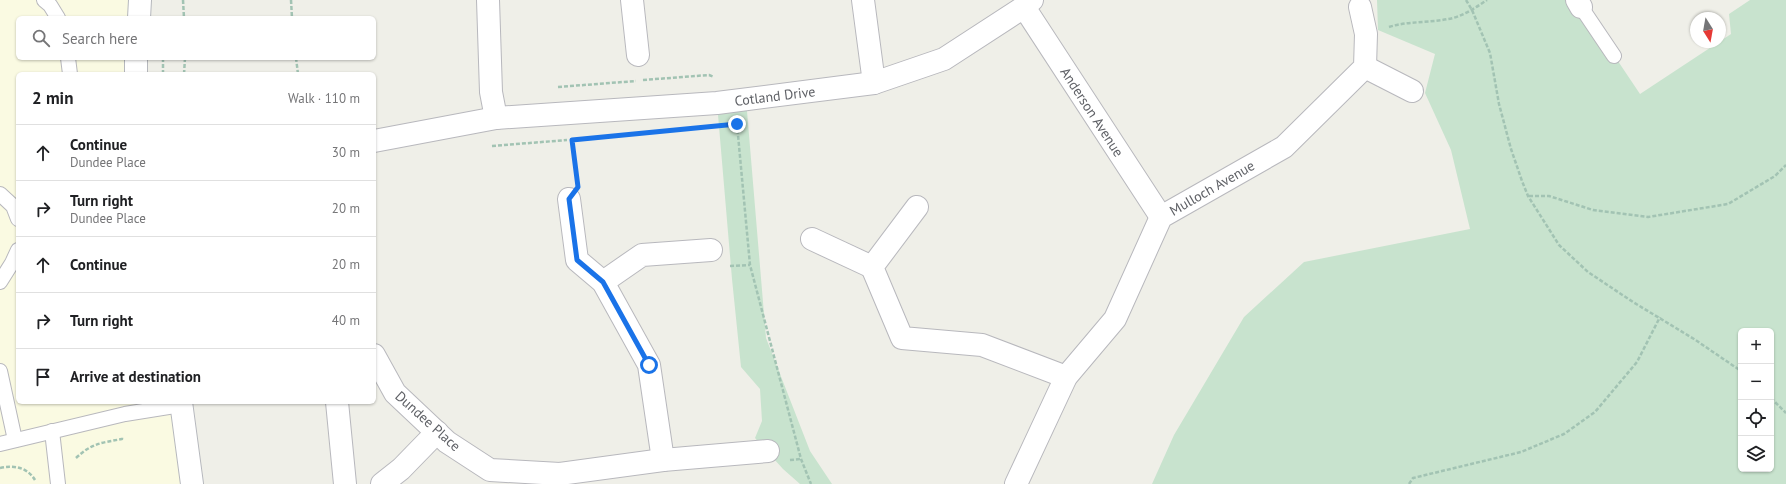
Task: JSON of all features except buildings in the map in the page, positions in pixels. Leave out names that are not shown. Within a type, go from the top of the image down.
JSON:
[{"type":"street","points":[[139,16],[140,0]]},
{"type":"street","points":[[488,0],[491,92],[496,118]]},
{"type":"street","points":[[632,0],[638,55]]},
{"type":"street","points":[[863,0],[874,83]]},
{"type":"street","name":"Cotland Drive","points":[[376,141],[496,118],[717,103],[874,83],[944,59],[1028,4]]},
{"type":"street","name":"Anderson Avenue","points":[[1028,4],[1160,218]]},
{"type":"street","points":[[1360,7],[1366,34],[1365,67],[1412,91]]},
{"type":"street","points":[[136,60],[136,72]]},
{"type":"street","name":"Mulloch Avenue","points":[[1016,484],[1066,377],[1115,319],[1160,218],[1284,147],[1365,67]]},
{"type":"street","points":[[569,199],[577,260],[603,282],[649,365],[663,460]]},
{"type":"street","points":[[872,267],[917,207]]},
{"type":"street","points":[[812,239],[872,267],[902,338],[982,345],[1066,377]]},
{"type":"street","points":[[603,282],[642,255],[711,250]]},
{"type":"street","name":"Dundee Place","points":[[376,359],[395,393],[447,442],[490,470],[561,479],[663,460],[768,451]]},
{"type":"street","points":[[181,404],[192,484]]},
{"type":"street","points":[[337,404],[345,484]]},
{"type":"street","points":[[382,484],[401,469],[436,432]]},
{"type":"lane","points":[[44,0],[50,5],[57,16]]},
{"type":"lane","points":[[1579,4],[1614,56]]},
{"type":"lane","points":[[68,60],[70,72]]},
{"type":"lane","points":[[0,194],[13,206],[16,214]]},
{"type":"lane","points":[[0,282],[16,254]]},
{"type":"lane","points":[[0,371],[15,440]]},
{"type":"lane","points":[[0,444],[176,404]]},
{"type":"lane","points":[[52,431],[58,484]]},
{"type":"path","points":[[183,0],[184,16]]},
{"type":"path","points":[[290,0],[292,16]]},
{"type":"path","points":[[1466,0],[1472,10],[1490,53],[1503,119],[1511,149],[1528,196],[1559,245],[1588,272],[1633,302],[1660,317],[1738,369]]},
{"type":"path","points":[[1366,34],[1401,24],[1449,19],[1472,10],[1487,0]]},
{"type":"path","points":[[163,60],[164,72]]},
{"type":"path","points":[[184,72],[185,60]]},
{"type":"path","points":[[296,60],[298,72]]},
{"type":"path","points":[[735,100],[750,265],[801,459],[811,484]]},
{"type":"path","points":[[729,125],[737,124]]},
{"type":"path","points":[[486,146],[580,139]]},
{"type":"path","points":[[569,199],[578,187],[572,140]]},
{"type":"path","points":[[1528,196],[1549,196],[1592,210],[1648,217],[1728,204],[1775,176],[1786,165]]},
{"type":"path","points":[[1409,484],[1413,478],[1521,452],[1564,434],[1595,412],[1637,362],[1660,317]]},
{"type":"path","points":[[1773,400],[1786,413]]},
{"type":"path","points":[[73,465],[76,459],[86,448],[97,444],[122,439],[118,416]]},
{"type":"path","points":[[0,468],[10,465],[26,469],[35,478],[37,484]]},
{"type":"shaded area","points":[[0,0],[140,0],[139,16],[16,16],[16,60],[136,60],[136,72],[16,72],[16,404],[181,404],[192,484],[0,484]]},
{"type":"shaded area","points":[[1377,0],[1577,0],[1640,94],[1710,48],[1726,48],[1726,37],[1731,34],[1729,14],[1750,0],[1786,0],[1786,484],[1152,484],[1174,435],[1244,317],[1304,262],[1470,229],[1451,150],[1425,93],[1435,54],[1378,30]]},
{"type":"shaded area","points":[[746,99],[766,338],[810,451],[832,484],[800,484],[783,469],[755,438],[762,421],[760,389],[741,367],[717,103]]},
{"type":"route","points":[[649,365],[603,282],[577,260],[569,199],[578,187],[572,140],[737,124]]}]
